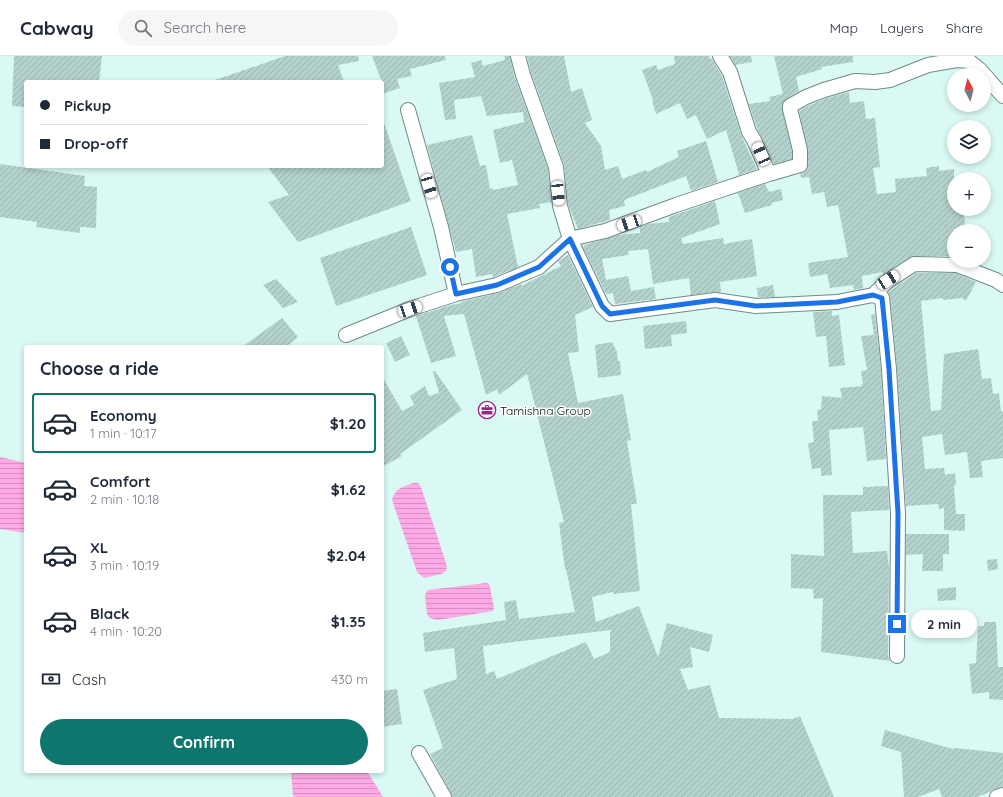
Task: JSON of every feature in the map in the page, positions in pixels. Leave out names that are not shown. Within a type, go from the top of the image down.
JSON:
[{"type":"street","points":[[518,56],[556,167],[560,206],[570,239],[602,306],[610,314],[715,300],[756,306],[837,302],[873,295],[882,298],[889,369],[898,513],[897,656]]},
{"type":"street","points":[[720,56],[730,72],[749,132],[769,174]]},
{"type":"street","points":[[346,335],[410,309],[456,294],[497,285],[539,267],[570,239],[605,231],[676,205],[800,165],[800,150],[790,106],[806,97],[824,90],[856,81],[875,82],[890,80],[928,65],[962,60],[969,62],[980,70],[1003,96]]},
{"type":"street","points":[[408,110],[441,227],[456,294]]},
{"type":"street","points":[[873,295],[888,280],[914,264],[957,265],[996,280],[1003,285]]},
{"type":"street","points":[[419,752],[444,797]]},
{"type":"street","points":[[997,797],[1003,795]]},
{"type":"shaded area","points":[[0,457],[24,463],[24,533],[0,529]]},
{"type":"shaded area","points":[[413,483],[418,483],[421,487],[447,566],[446,571],[441,574],[424,578],[417,572],[392,500],[398,490]]},
{"type":"shaded area","points":[[486,583],[489,584],[490,587],[494,608],[493,611],[438,620],[430,618],[427,614],[425,595],[428,590]]},
{"type":"shaded area","points":[[291,773],[368,773],[383,797],[293,797]]},
{"type":"building","points":[[14,56],[102,56],[99,80],[24,80],[24,107],[12,106]]},
{"type":"building","points":[[285,56],[358,56],[359,61],[338,65],[343,80],[215,80]]},
{"type":"building","points":[[372,56],[445,56],[446,60],[410,69],[412,76],[397,79],[400,88],[384,93],[384,80],[381,80]]},
{"type":"building","points":[[504,56],[510,56],[515,78],[548,169],[551,202],[539,204],[540,208],[507,214],[518,267],[494,277],[492,274],[476,277],[472,249],[456,252],[427,145],[472,135],[480,166],[486,165],[490,189],[493,188],[493,190],[518,185],[512,160],[500,163],[493,130],[524,122],[523,112],[487,116],[481,96],[454,100],[456,119],[445,120],[439,83],[475,77],[471,63],[481,60],[483,66],[505,60]]},
{"type":"building","points":[[527,56],[564,56],[571,92],[582,88],[592,120],[585,123],[601,146],[605,170],[618,166],[622,179],[646,170],[647,172],[679,157],[677,151],[706,141],[718,182],[691,191],[686,176],[624,200],[625,206],[609,210],[610,220],[578,229],[568,204],[564,164],[531,72]]},
{"type":"building","points":[[674,56],[709,56],[710,59],[712,59],[722,76],[741,135],[757,169],[736,176],[739,174],[726,130],[707,139],[696,115],[687,119],[680,103],[656,114],[653,100],[642,70],[656,65],[658,70],[675,64]]},
{"type":"building","points":[[730,56],[751,56],[752,62],[735,65]]},
{"type":"building","points":[[774,56],[853,56],[853,62],[821,67],[822,69],[796,77],[799,91],[786,99],[782,106],[792,151],[792,159],[774,164],[757,128],[749,104],[770,101],[769,97],[783,94]]},
{"type":"building","points":[[849,92],[850,103],[864,101],[866,119],[875,118],[880,167],[873,168],[877,194],[896,192],[895,179],[927,176],[926,168],[939,166],[939,171],[954,169],[954,172],[947,172],[947,216],[964,216],[965,224],[947,224],[947,256],[910,257],[883,274],[883,272],[862,276],[863,288],[854,290],[853,285],[830,288],[827,274],[810,277],[808,263],[848,257],[838,205],[827,207],[824,192],[812,194],[809,177],[801,178],[800,174],[807,170],[808,150],[799,111],[827,98]]},
{"type":"building","points":[[384,123],[411,201],[298,242],[268,202],[289,195],[269,168],[384,168]]},
{"type":"building","points":[[0,164],[85,176],[84,186],[97,187],[96,228],[80,227],[80,233],[36,227],[37,222],[0,217]]},
{"type":"building","points":[[765,184],[769,192],[781,189],[783,200],[745,213],[738,193]]},
{"type":"building","points":[[715,201],[720,224],[681,238],[683,244],[723,238],[724,244],[752,239],[757,276],[720,282],[721,292],[691,295],[689,278],[653,284],[648,249],[628,251],[629,255],[602,259],[606,280],[628,276],[631,291],[654,287],[656,299],[615,304],[613,293],[606,294],[583,247],[585,246],[584,245],[618,235],[640,233],[640,227],[648,224],[669,222],[669,217]]},
{"type":"building","points":[[411,227],[427,275],[336,306],[320,258]]},
{"type":"building","points":[[568,255],[593,307],[575,315],[579,352],[568,353],[578,403],[623,394],[631,440],[627,441],[637,504],[631,504],[640,591],[614,594],[613,592],[592,597],[596,622],[639,606],[658,657],[667,623],[713,635],[709,652],[690,647],[693,667],[680,669],[688,690],[710,685],[719,718],[793,719],[800,716],[834,797],[452,797],[430,754],[443,748],[423,690],[457,679],[454,648],[425,652],[423,633],[506,620],[504,602],[516,600],[519,619],[575,612],[565,569],[559,523],[564,522],[527,374],[499,395],[497,389],[486,395],[464,314],[444,316],[456,356],[431,363],[416,316],[462,303],[461,302],[499,293],[521,284],[521,286],[561,266],[558,261]],"holes":[[[610,630],[612,631],[610,632],[610,652],[594,659],[586,642],[497,679],[494,671],[486,674],[483,646]]]},
{"type":"building","points":[[916,273],[955,273],[976,282],[966,301],[962,298],[943,300],[942,298],[921,301],[931,411],[941,410],[944,354],[978,349],[982,379],[991,378],[993,394],[999,393],[1001,412],[1003,411],[1003,458],[981,461],[983,477],[970,478],[967,452],[945,455],[942,434],[922,437],[925,469],[944,468],[945,475],[955,473],[956,485],[954,486],[956,514],[965,514],[965,531],[944,530],[944,508],[939,509],[938,504],[906,506],[897,368],[890,297],[888,292]]},
{"type":"building","points":[[276,279],[298,302],[283,308],[263,285]]},
{"type":"building","points":[[773,285],[775,297],[758,297],[757,288]]},
{"type":"building","points":[[832,311],[832,316],[839,315],[845,365],[829,367],[826,336],[816,337],[813,312]]},
{"type":"building","points":[[875,314],[881,370],[886,459],[867,461],[863,427],[829,430],[832,475],[821,476],[821,468],[812,469],[808,443],[814,442],[812,421],[818,421],[817,410],[821,409],[822,396],[842,398],[840,388],[862,386],[861,371],[867,370],[861,336],[874,335],[871,315]]},
{"type":"building","points":[[282,318],[298,337],[288,345],[245,345]]},
{"type":"building","points":[[686,321],[687,333],[671,335],[672,346],[645,349],[643,326]]},
{"type":"building","points":[[401,336],[410,355],[395,362],[386,343]]},
{"type":"building","points":[[612,342],[617,352],[618,361],[620,361],[621,375],[598,378],[595,345]]},
{"type":"building","points":[[435,371],[462,410],[400,454],[402,456],[384,466],[384,380],[402,411],[414,405],[410,396],[425,386],[429,396],[439,393],[433,372]]},
{"type":"building","points":[[888,486],[889,510],[851,512],[853,553],[887,551],[889,567],[888,656],[890,661],[821,652],[823,598],[814,599],[813,589],[791,588],[791,554],[824,556],[823,495],[863,495],[863,487]]},
{"type":"building","points":[[906,534],[949,534],[949,554],[943,554],[943,571],[922,571],[923,554],[906,555]]},
{"type":"building","points":[[997,559],[998,569],[988,571],[987,560]]},
{"type":"building","points":[[956,587],[956,600],[938,601],[937,589]]},
{"type":"building","points":[[984,622],[996,622],[998,667],[1003,667],[1003,700],[989,699],[989,692],[972,694],[969,664],[976,663],[978,626],[984,626]]},
{"type":"building","points":[[397,689],[402,724],[384,727],[384,691]]},
{"type":"building","points":[[885,730],[953,749],[1003,753],[1003,787],[977,797],[942,797],[939,789],[918,797],[904,797],[901,752],[881,746]]},
{"type":"place","name":"Tamishna Group","points":[[487,410]]},
{"type":"route","points":[[450,267],[456,294],[497,285],[539,267],[570,239],[602,306],[610,314],[715,300],[756,306],[801,305],[837,302],[873,295],[882,298],[889,369],[898,513],[897,624]]}]
